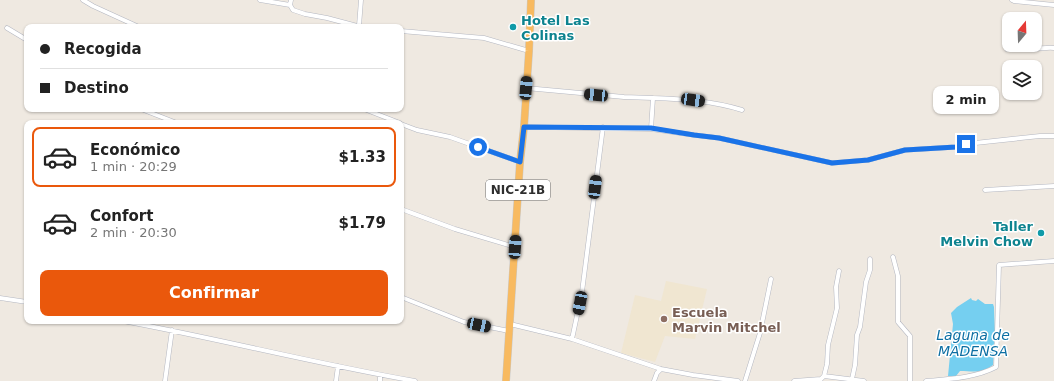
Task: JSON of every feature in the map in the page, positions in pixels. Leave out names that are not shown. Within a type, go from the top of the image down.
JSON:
[{"type":"highway","name":"NIC-21B","points":[[506,381],[520,162],[529,51],[531,0]]},
{"type":"street","points":[[83,0],[132,24]]},
{"type":"street","points":[[260,0],[290,5]]},
{"type":"street","points":[[291,0],[290,5],[293,10],[349,24]]},
{"type":"street","points":[[360,24],[361,0]]},
{"type":"street","points":[[1012,0],[1054,5]]},
{"type":"street","points":[[7,28],[24,38]]},
{"type":"street","points":[[404,31],[484,38],[529,51]]},
{"type":"street","points":[[1042,48],[1054,48]]},
{"type":"street","points":[[526,88],[624,97],[682,99],[723,105],[742,110]]},
{"type":"street","points":[[651,128],[653,98]]},
{"type":"street","points":[[149,112],[169,120]]},
{"type":"street","points":[[372,112],[392,120]]},
{"type":"street","points":[[404,125],[417,130],[450,137],[520,162]]},
{"type":"street","points":[[524,127],[651,128],[719,138],[832,163],[868,160],[905,150],[956,147],[966,144],[1040,136],[1054,136]]},
{"type":"street","points":[[572,339],[582,292],[603,127]]},
{"type":"street","points":[[985,190],[1054,186]]},
{"type":"street","points":[[404,210],[455,229],[515,247]]},
{"type":"street","points":[[893,257],[898,276],[898,322],[910,336],[910,381]]},
{"type":"street","points":[[852,379],[855,365],[857,335],[860,327],[866,282],[870,270],[870,259]]},
{"type":"street","points":[[926,381],[962,378],[986,372],[996,367],[999,265],[1054,262]]},
{"type":"street","points":[[824,376],[827,364],[828,345],[837,308],[836,287],[839,271]]},
{"type":"street","points":[[745,381],[760,333],[770,279]]},
{"type":"street","points":[[0,298],[24,302]]},
{"type":"street","points":[[404,299],[464,322],[509,327],[572,339],[661,369],[738,381]]},
{"type":"street","points":[[139,324],[283,355],[415,381]]},
{"type":"street","points":[[165,381],[172,330]]},
{"type":"street","points":[[336,381],[338,366]]},
{"type":"street","points":[[654,381],[657,372],[661,369]]},
{"type":"street","points":[[380,375],[380,381]]},
{"type":"street","points":[[794,381],[821,379],[824,376],[864,381]]},
{"type":"shaded area","name":"Escuela Marvin Mitchel","points":[[666,281],[707,289],[695,339],[665,336],[655,362],[621,353],[635,295],[661,301]]},
{"type":"water","name":"Laguna de MADENSA","points":[[971,298],[972,300],[976,301],[978,299],[985,304],[993,304],[994,307],[995,336],[993,365],[981,371],[960,371],[956,376],[948,376],[953,324],[951,313]]},
{"type":"place","name":"Hotel Las Colinas","points":[[513,27]]},
{"type":"place","name":"Taller Melvin Chow","points":[[1041,233]]},
{"type":"place","name":"Escuela Marvin Mitchel","points":[[664,319]]},
{"type":"route","points":[[478,147],[520,162],[524,127],[651,128],[719,138],[832,163],[868,160],[905,150],[956,147],[966,144]]}]
